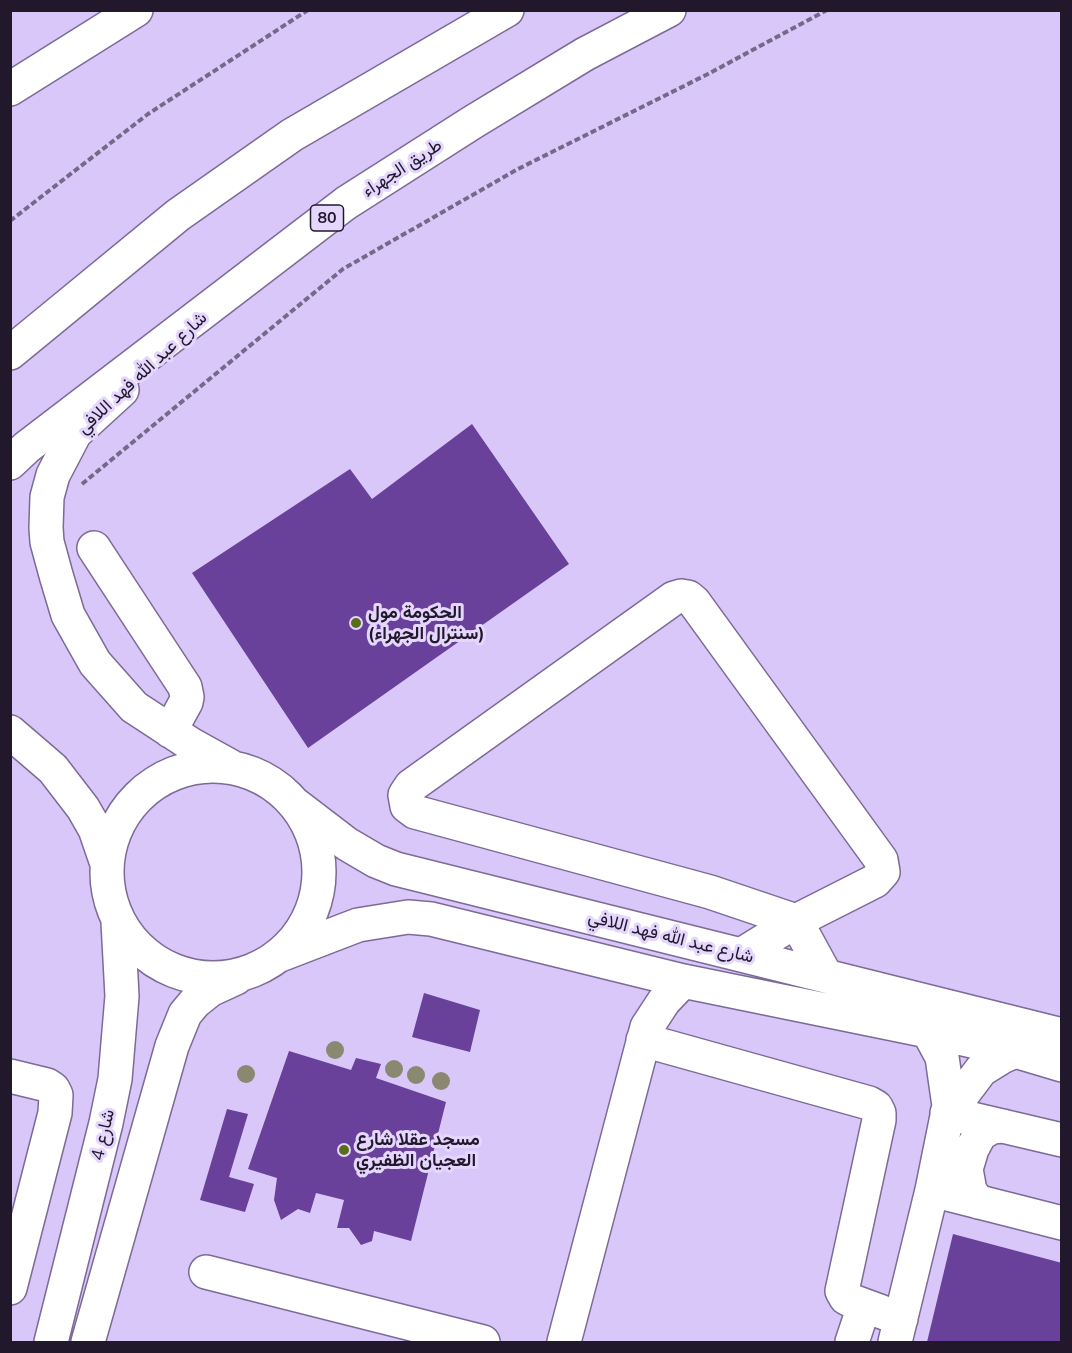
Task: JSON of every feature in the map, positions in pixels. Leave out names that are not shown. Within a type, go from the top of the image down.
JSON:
[{"type":"main road","points":[[10,89],[136,10]]},
{"type":"main road","points":[[10,353],[178,215],[292,135],[507,10]]},
{"type":"main road","name":"طريق الجهراء","points":[[10,463],[27,447],[346,203],[472,122],[585,54],[669,10]]},
{"type":"main road","name":"شارع عبد الله فهد اللافي","points":[[225,296],[75,433],[53,476],[47,497],[47,542],[68,615],[95,663],[135,707],[170,731],[232,767]]},
{"type":"main road","points":[[94,548],[185,687],[188,697],[170,731]]},
{"type":"main road","points":[[741,955],[795,921],[875,881],[883,872],[883,866],[881,860],[715,630],[688,597],[674,598],[411,786],[405,795],[407,806],[415,812],[710,892],[795,921],[826,976]]},
{"type":"main road","points":[[10,732],[53,769],[84,808],[96,829],[106,861],[107,892],[117,922],[140,951],[171,971],[207,979],[244,975]]},
{"type":"main road","points":[[88,1342],[172,1046],[185,1014],[210,990],[263,966],[280,955],[303,930],[316,900],[320,866],[313,834],[296,805],[278,788],[256,775],[232,767],[197,767],[164,778],[135,798],[116,827],[106,861]]},
{"type":"main road","name":"شارع عبد الله فهد اللافي","points":[[296,805],[347,844],[376,861],[396,869],[1062,1035]]},
{"type":"main road","name":"شارع عبد الله فهد اللافي","points":[[280,955],[358,926],[408,918],[431,919],[683,981],[928,1031],[1015,1051],[1062,1065]]},
{"type":"main road","name":"شارع 4","points":[[51,1342],[115,1079],[122,996],[117,922]]},
{"type":"main road","points":[[631,968],[641,995],[645,1033]]},
{"type":"main road","points":[[564,1342],[645,1033],[663,1001],[683,981]]},
{"type":"main road","points":[[645,1033],[876,1107],[879,1120],[842,1291],[846,1298],[864,1306],[898,1331],[932,1190],[948,1109],[942,1057],[928,1031]]},
{"type":"main road","points":[[948,1109],[960,1098],[981,1070],[1015,1051]]},
{"type":"main road","points":[[10,1076],[47,1085],[53,1089],[56,1095],[56,1113],[10,1288]]},
{"type":"main road","points":[[948,1109],[1003,1126],[1062,1140]]},
{"type":"main road","points":[[978,1202],[970,1191],[966,1169],[972,1149],[980,1134],[992,1127],[1003,1126]]},
{"type":"main road","points":[[932,1190],[1062,1223]]},
{"type":"main road","points":[[206,1272],[420,1335],[483,1342]]},
{"type":"main road","points":[[852,1342],[864,1306]]},
{"type":"path","points":[[10,221],[148,114],[308,10]]},
{"type":"path","points":[[74,491],[344,269],[518,169],[708,74],[827,10]]},
{"type":"building","name":"الحكومة مول (سنترال الجهراء)","points":[[472,424],[569,564],[308,748],[192,573],[350,469],[372,499]]},
{"type":"building","points":[[424,993],[480,1010],[470,1052],[412,1037]]},
{"type":"building","name":"مسجد عقلا شارع العجيان الظفيري","points":[[289,1051],[351,1070],[356,1058],[381,1064],[376,1078],[446,1102],[411,1241],[374,1231],[372,1241],[361,1245],[349,1228],[337,1228],[344,1200],[316,1193],[310,1213],[298,1209],[281,1220],[274,1200],[277,1178],[248,1169]]},
{"type":"building","points":[[227,1109],[248,1114],[229,1177],[254,1184],[245,1212],[200,1200]]},
{"type":"building","points":[[953,1234],[1062,1263],[1060,1342],[927,1342]]},
{"type":"place","name":"الحكومة مول (سنترال الجهراء)","points":[[356,623]]},
{"type":"place","name":"مسجد عقلا شارع العجيان الظفيري","points":[[344,1150]]}]
